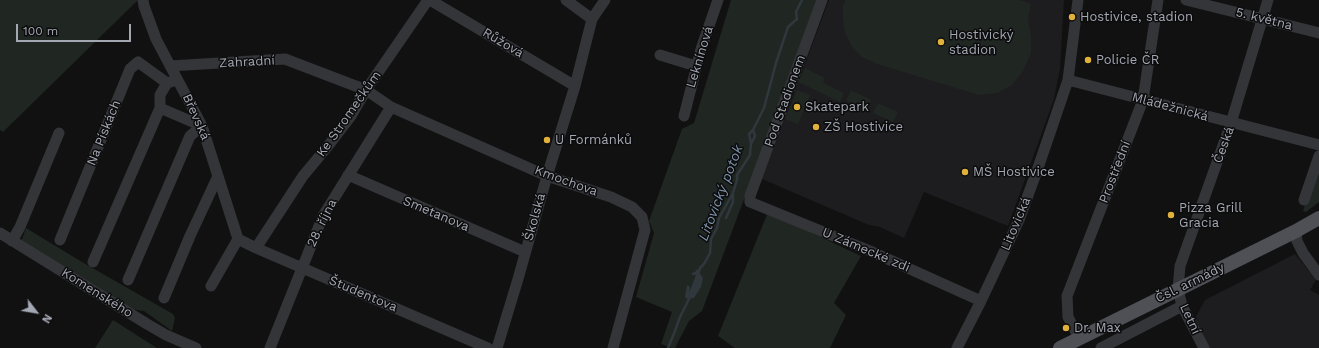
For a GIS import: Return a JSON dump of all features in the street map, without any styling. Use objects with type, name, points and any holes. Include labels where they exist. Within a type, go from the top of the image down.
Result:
[{"type":"main road","name":"Čsl. armády","points":[[1060,348],[1296,231],[1319,218]]},
{"type":"street","name":"Břevská","points":[[143,0],[156,39],[202,126],[238,239]]},
{"type":"street","name":"Růžová","points":[[429,0],[576,86]]},
{"type":"street","name":"Ke Stromečkům","points":[[256,248],[303,176],[351,116],[366,90],[429,0]]},
{"type":"street","points":[[566,0],[592,19],[605,0]]},
{"type":"street","name":"Leknínová","points":[[684,116],[696,66],[718,0]]},
{"type":"street","name":"Pod Stadionem","points":[[750,202],[750,196],[822,0]]},
{"type":"street","name":"Litovická","points":[[956,348],[981,301],[1019,220],[1068,80],[1078,0]]},
{"type":"street","name":"Prostřední","points":[[1080,338],[1068,317],[1067,296],[1143,100],[1158,0]]},
{"type":"street","name":"5. května","points":[[1186,0],[1319,33]]},
{"type":"street","name":"Česká","points":[[1178,289],[1180,266],[1231,123],[1268,0]]},
{"type":"street","name":"Školská","points":[[497,348],[547,176],[576,86],[592,19]]},
{"type":"street","points":[[660,55],[696,66]]},
{"type":"street","name":"Zahradní","points":[[170,66],[285,60],[366,90]]},
{"type":"street","name":"Na Pískách","points":[[60,240],[130,69],[138,62],[166,82]]},
{"type":"street","points":[[93,262],[160,108],[160,95],[166,82],[179,80]]},
{"type":"street","name":"Mládežnická","points":[[1068,80],[1319,145]]},
{"type":"street","name":"Kmochova","points":[[366,90],[391,107],[547,176],[611,197],[632,207],[640,214],[645,230],[613,348]]},
{"type":"street","name":"28. října","points":[[270,348],[323,216],[391,107]]},
{"type":"street","points":[[128,280],[190,136],[202,126],[160,108]]},
{"type":"street","points":[[12,240],[20,227],[59,132]]},
{"type":"street","points":[[1304,200],[1319,156]]},
{"type":"street","name":"Smetanova","points":[[348,175],[525,252]]},
{"type":"street","points":[[164,298],[190,236],[218,176]]},
{"type":"street","name":"U Zámecké zdi","points":[[750,202],[870,251],[981,301]]},
{"type":"street","points":[[1296,231],[1297,241],[1303,254],[1319,275]]},
{"type":"street","name":"Komenského","points":[[0,233],[147,324],[166,335],[196,348]]},
{"type":"street","points":[[211,286],[238,239]]},
{"type":"street","name":"Študentova","points":[[238,239],[488,348]]},
{"type":"street","name":"Letní","points":[[1178,289],[1182,306],[1204,348]]},
{"type":"street","points":[[1101,348],[1182,306]]},
{"type":"shaded area","points":[[0,0],[138,0],[3,132],[0,130]]},
{"type":"shaded area","points":[[731,0],[819,0],[702,311],[689,321],[675,348],[672,348],[661,344],[672,312],[636,297],[654,233],[649,221],[682,129],[694,123]]},
{"type":"shaded area","points":[[829,0],[1064,0],[1060,68],[1054,99],[1008,226],[924,192],[904,238],[880,227],[869,225],[762,179]]},
{"type":"shaded area","name":"Hostivický stadion","points":[[846,0],[1019,0],[1031,4],[1028,19],[1031,36],[1031,53],[1023,71],[1012,85],[997,93],[979,95],[877,64],[862,57],[853,48],[845,33],[843,6]]},
{"type":"shaded area","points":[[805,68],[825,78],[823,83],[844,93],[840,102],[798,82]]},
{"type":"shaded area","name":"Skatepark","points":[[797,90],[810,95],[798,124],[785,119]]},
{"type":"shaded area","points":[[851,90],[871,100],[866,110],[846,100]]},
{"type":"shaded area","points":[[878,103],[898,112],[893,122],[873,113]]},
{"type":"shaded area","points":[[1319,164],[1319,202],[1306,212],[1303,211]]},
{"type":"shaded area","points":[[768,212],[861,256],[834,303],[846,315],[830,348],[735,348],[718,336]]},
{"type":"shaded area","points":[[26,228],[173,314],[175,318],[172,331],[144,311],[130,309],[21,242]]},
{"type":"shaded area","points":[[1295,254],[1316,280],[1310,290],[1319,295],[1319,348],[1207,348],[1193,322],[1205,300]]},
{"type":"shaded area","points":[[697,269],[703,278],[701,287],[694,298],[687,299],[685,297],[687,285],[690,287],[689,293],[696,275],[692,275],[692,273]]},
{"type":"shaded area","points":[[113,320],[157,348],[95,348]]},
{"type":"waterway","name":"Litovický potok","points":[[698,274],[700,268],[710,253],[711,239],[717,228],[719,218],[733,193],[737,175],[750,155],[751,143],[749,134],[753,130],[764,108],[776,63],[788,27],[797,19],[796,12],[802,0]]},
{"type":"waterway","points":[[751,144],[755,136],[753,130]]},
{"type":"waterway","points":[[726,218],[733,202],[733,194]]},
{"type":"waterway","name":"Litovický potok","points":[[668,348],[680,317],[690,297]]},
{"type":"place","name":"Hostivice, stadion","points":[[1072,17]]},
{"type":"place","name":"Hostivický stadion","points":[[941,42]]},
{"type":"place","name":"Policie ČR","points":[[1088,60]]},
{"type":"place","name":"Skatepark","points":[[797,107]]},
{"type":"place","name":"ZŠ Hostivice","points":[[816,127]]},
{"type":"place","name":"U Formánků","points":[[547,140]]},
{"type":"place","name":"MŠ Hostivice","points":[[965,172]]},
{"type":"place","name":"Pizza Grill Gracia","points":[[1171,215]]},
{"type":"place","name":"Dr. Max","points":[[1066,328]]}]
